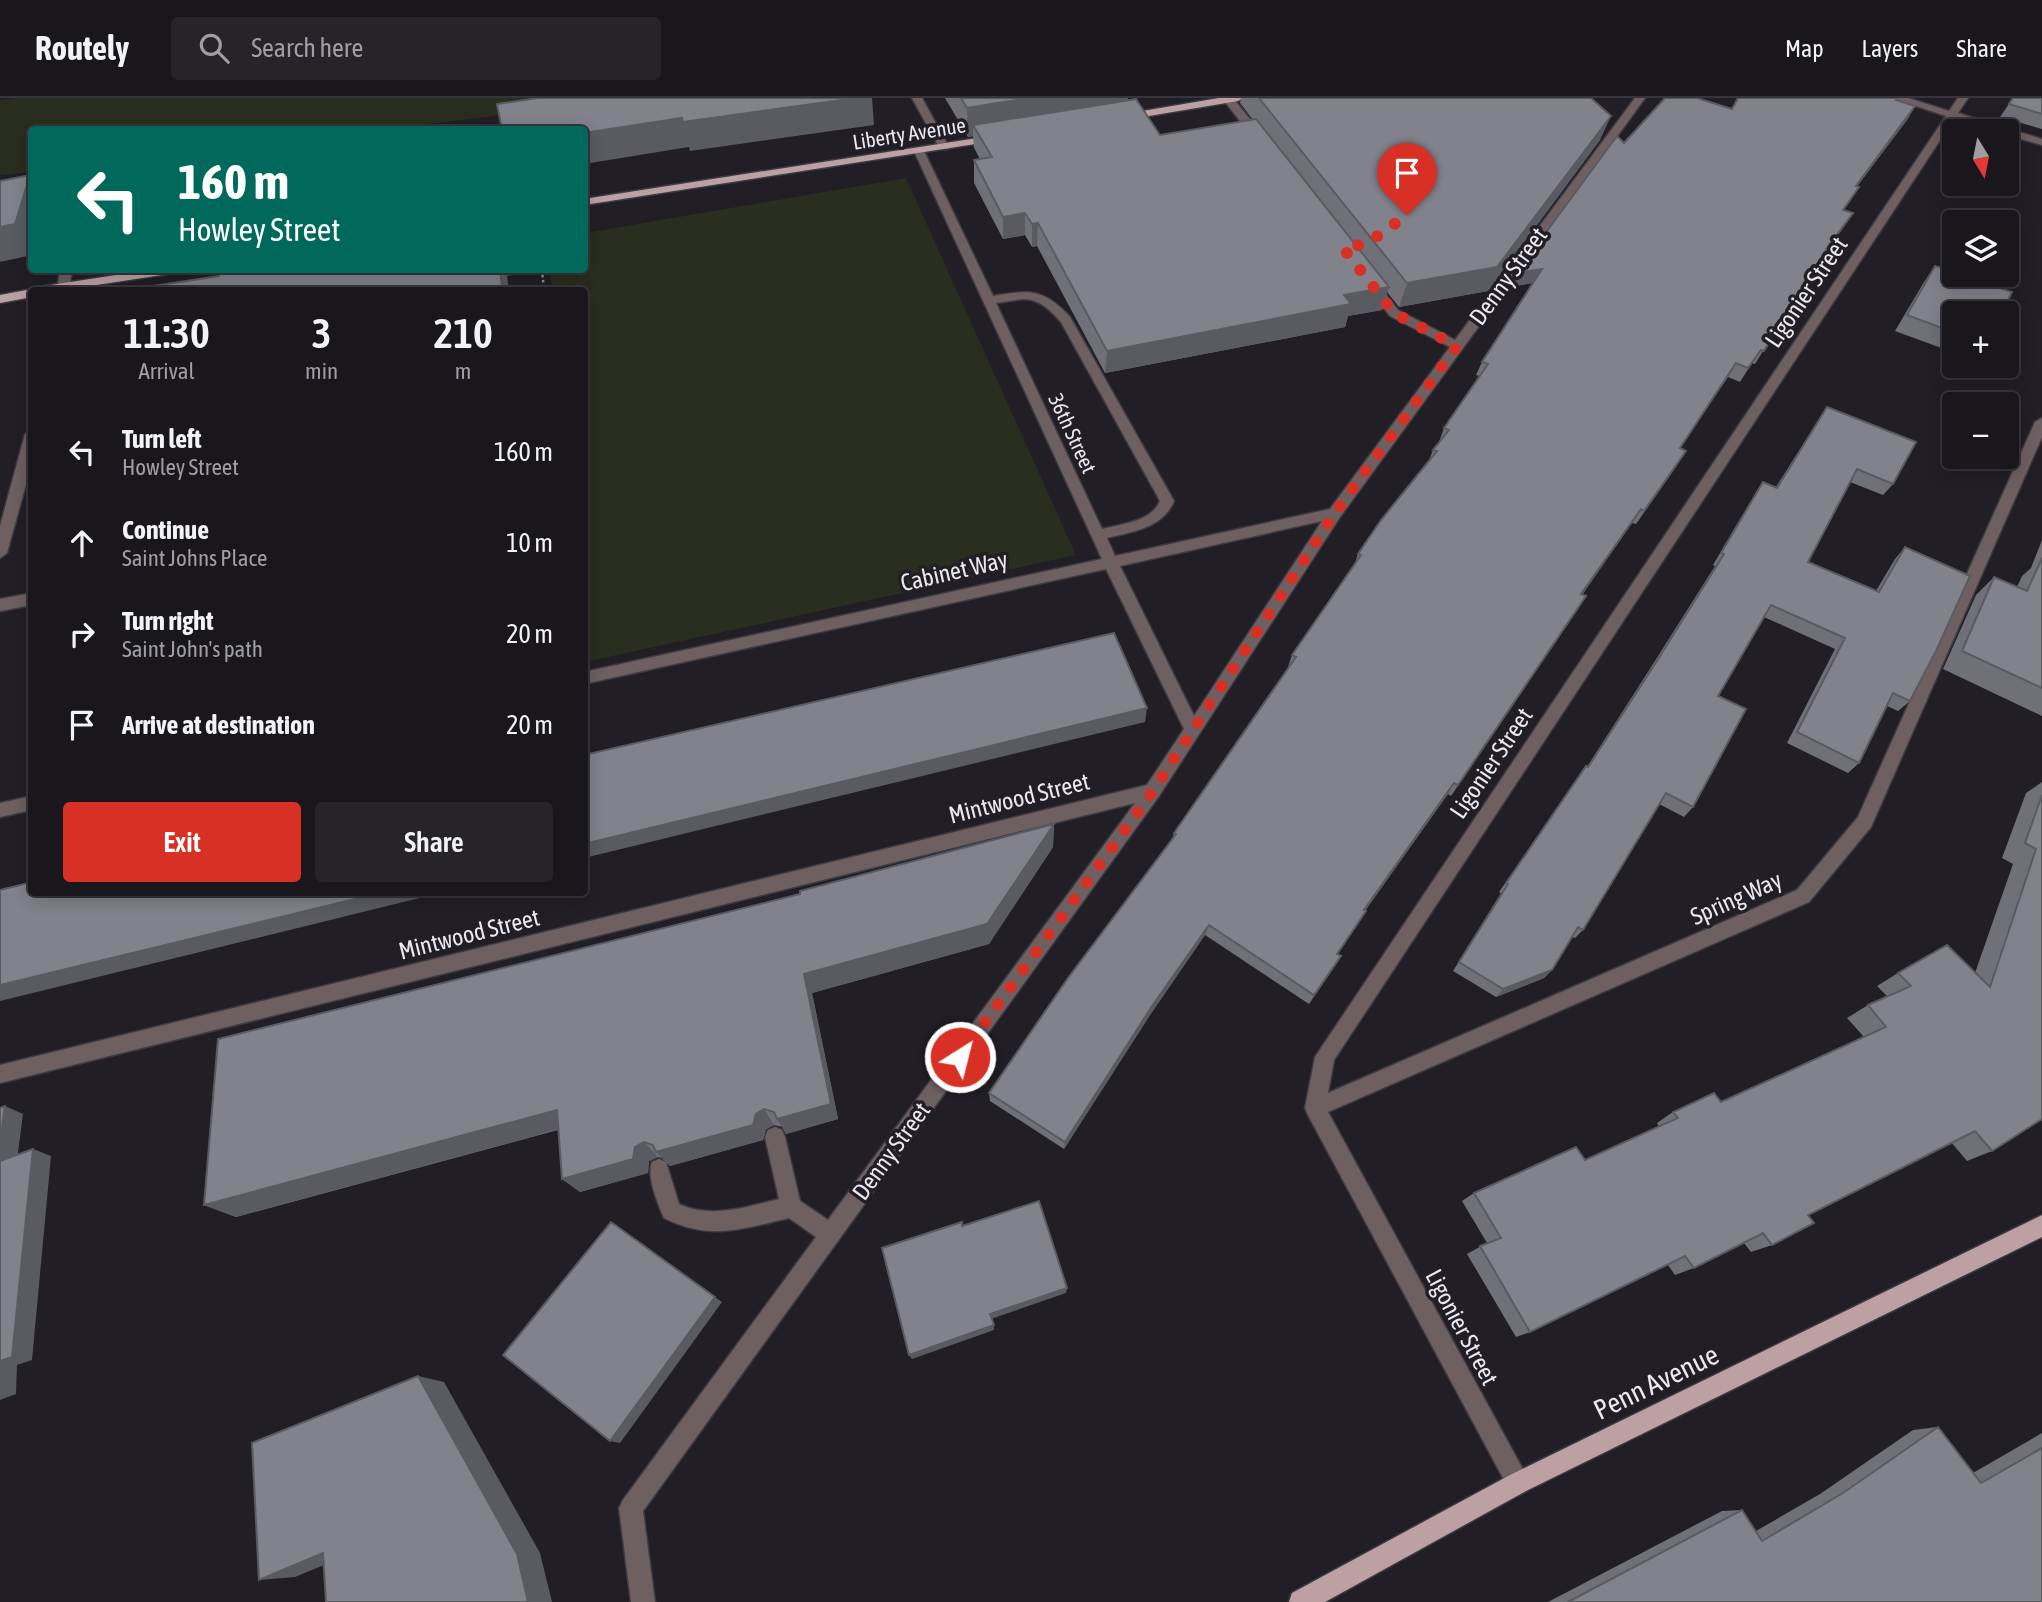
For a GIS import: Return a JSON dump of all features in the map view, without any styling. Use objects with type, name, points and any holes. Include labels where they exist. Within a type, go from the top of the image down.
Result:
[{"type":"main road","points":[[1107,120],[1234,99]]},
{"type":"main road","name":"Liberty Avenue","points":[[588,201],[1012,136]]},
{"type":"main road","points":[[69,287],[150,273]]},
{"type":"main road","points":[[0,299],[28,294]]},
{"type":"main road","name":"Penn Avenue","points":[[1301,1602],[1518,1483],[2042,1226]]},
{"type":"street","points":[[917,98],[944,147]]},
{"type":"street","name":"Denny Street","points":[[643,1602],[631,1508],[1153,791],[1335,513],[1640,98]]},
{"type":"street","points":[[1897,98],[1963,119]]},
{"type":"street","name":"Ligonier Street","points":[[1518,1483],[1315,1108],[1325,1057],[1963,98]]},
{"type":"street","points":[[1234,99],[1268,150]]},
{"type":"street","points":[[2020,136],[2042,142]]},
{"type":"street","name":"36th Street","points":[[919,151],[1097,535],[1193,730]]},
{"type":"street","points":[[1360,270],[1394,313],[1457,346]]},
{"type":"street","points":[[988,300],[1031,295],[1048,299],[1066,320],[1167,501],[1166,510],[1156,518],[1097,535]]},
{"type":"street","name":"Spring Way","points":[[1315,1108],[1803,895],[1865,822],[2042,422]]},
{"type":"street","points":[[0,553],[28,449]]},
{"type":"street","name":"Cabinet Way","points":[[588,677],[1335,513]]},
{"type":"street","points":[[0,605],[28,600]]},
{"type":"street","name":"Mintwood Street","points":[[0,1074],[1153,791]]},
{"type":"street","points":[[0,810],[28,804]]},
{"type":"street","points":[[775,1137],[791,1207],[830,1234]]},
{"type":"street","points":[[659,1170],[671,1211],[685,1220],[706,1223],[791,1207]]},
{"type":"green space","points":[[570,98],[511,114],[414,126],[28,126],[28,172],[0,175],[0,100]]},
{"type":"green space","points":[[906,178],[1076,555],[588,661],[588,287],[552,287],[550,273],[588,273],[588,232]]},
{"type":"building","points":[[538,98],[856,98],[683,122],[682,118],[588,132],[588,126],[501,126],[497,104]]},
{"type":"building","points":[[961,98],[1029,98],[967,108]]},
{"type":"building","points":[[1259,98],[1591,98],[1611,116],[1497,267],[1407,283]]},
{"type":"building","points":[[1665,98],[1697,98],[1732,109],[1738,98],[1898,98],[1896,100],[1915,106],[1856,186],[1859,187],[1843,210],[1853,213],[1827,248],[1764,351],[1761,350],[1748,368],[1736,363],[1680,448],[1686,451],[1581,594],[1586,596],[1458,785],[1454,783],[1364,910],[1366,911],[1337,954],[1341,956],[1314,995],[1209,925],[1152,1006],[1065,1142],[989,1093],[1068,978],[1176,834],[1174,833],[1296,657],[1292,655],[1361,555],[1358,554],[1381,520],[1437,451],[1433,450],[1449,430],[1444,428],[1488,364],[1482,362],[1542,269],[1516,273],[1617,136],[1624,143]]},
{"type":"building","points":[[2013,98],[2042,98],[2042,114],[2009,104]]},
{"type":"building","points":[[1136,99],[1160,135],[1256,119],[1389,287],[1344,295],[1351,304],[1107,351],[1038,223],[1032,224],[1025,213],[1003,217],[974,160],[992,157],[973,125]]},
{"type":"building","points":[[28,175],[15,224],[0,227],[0,181]]},
{"type":"building","points":[[1935,266],[1942,268],[1942,287],[1997,287],[2012,292],[2008,301],[1942,301],[1942,328],[1907,315]]},
{"type":"building","points":[[220,273],[500,273],[502,287],[147,287],[219,276]]},
{"type":"building","points":[[1827,407],[1916,442],[1893,484],[1857,469],[1808,562],[1879,592],[1905,547],[1970,576],[1910,701],[1893,693],[1859,763],[1797,732],[1845,638],[1771,605],[1718,696],[1746,709],[1693,807],[1666,793],[1583,930],[1578,927],[1552,970],[1503,989],[1459,962],[1508,884],[1506,883],[1586,766],[1588,767],[1655,664],[1724,554],[1721,553],[1763,482],[1777,488]]},
{"type":"building","points":[[2042,558],[2042,688],[1962,651],[1994,577],[2027,591]]},
{"type":"building","points":[[1114,633],[1147,708],[588,843],[588,754]]},
{"type":"building","points":[[2042,795],[2042,1119],[1992,1151],[1975,1131],[1808,1215],[1814,1223],[1772,1245],[1763,1233],[1694,1268],[1685,1256],[1530,1332],[1480,1246],[1501,1238],[1474,1193],[1576,1147],[1585,1160],[1678,1118],[1673,1112],[1714,1093],[1721,1102],[1886,1027],[1868,1005],[1911,986],[1898,973],[1947,945],[1990,987],[2036,849],[2025,843]]},
{"type":"building","points":[[1054,824],[987,924],[804,974],[831,1104],[777,1119],[774,1112],[764,1109],[756,1114],[753,1125],[656,1152],[653,1145],[644,1142],[635,1147],[633,1159],[562,1179],[557,1110],[204,1205],[218,1039],[800,894],[800,891]]},
{"type":"building","points":[[28,883],[28,896],[367,896],[0,985],[0,890]]},
{"type":"building","points":[[5,1106],[0,1142],[0,1108]]},
{"type":"building","points":[[33,1149],[12,1357],[0,1361],[0,1161]]},
{"type":"building","points":[[1039,1201],[1067,1288],[990,1314],[994,1325],[909,1355],[882,1248]]},
{"type":"building","points":[[611,1222],[715,1297],[610,1441],[503,1355]]},
{"type":"building","points":[[418,1376],[517,1554],[528,1602],[326,1602],[323,1553],[259,1580],[252,1443]]},
{"type":"building","points":[[1938,1427],[1981,1483],[2042,1448],[2042,1602],[1568,1602],[1742,1510],[1762,1541],[1843,1493]]},
{"type":"route","points":[[960,1057],[1153,791],[1335,513],[1457,346],[1394,313],[1343,248],[1366,244],[1407,215]]}]
